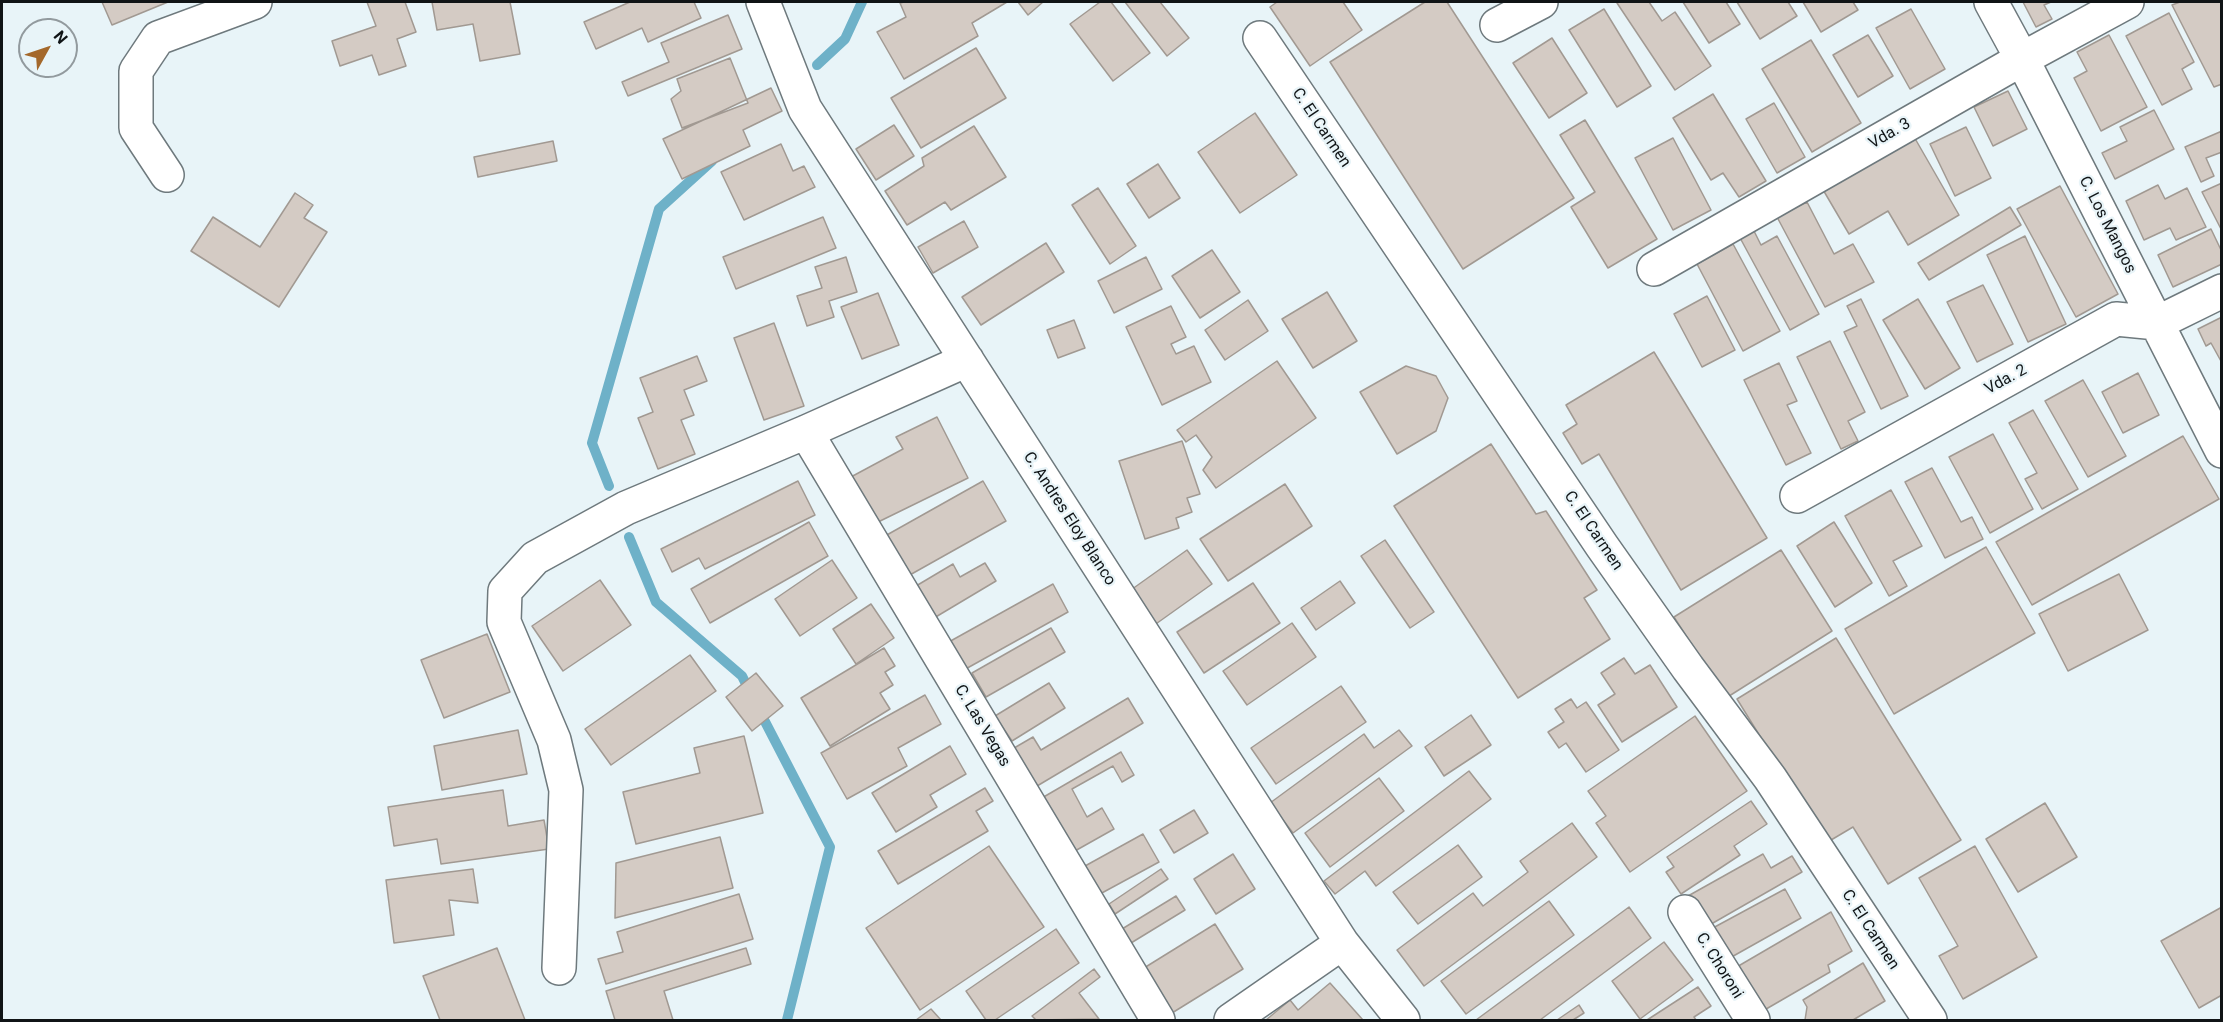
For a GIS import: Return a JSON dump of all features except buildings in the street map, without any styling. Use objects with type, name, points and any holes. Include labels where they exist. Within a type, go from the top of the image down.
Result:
[{"type":"street","points":[[167,175],[136,128],[136,70],[158,38],[212,9],[255,2]]},
{"type":"street","name":"C. Andres Eloy Blanco","points":[[763,2],[805,110],[1342,944],[1403,1020]]},
{"type":"street","points":[[1497,25],[1541,2]]},
{"type":"street","name":"C. Los Mangos","points":[[1991,2],[2222,451]]},
{"type":"street","name":"Vda. 3","points":[[1654,269],[2022,59],[2127,2]]},
{"type":"street","name":"C. El Carmen","points":[[1260,38],[1602,546],[1688,668],[1770,778],[1930,1020]]},
{"type":"street","points":[[2157,323],[2222,291]]},
{"type":"street","name":"Vda. 2","points":[[1797,496],[2116,319],[2157,323]]},
{"type":"street","points":[[559,969],[566,790],[554,740],[504,622],[505,591],[535,558],[626,508],[806,432],[967,360]]},
{"type":"street","name":"C. Las Vegas","points":[[806,432],[1158,1020]]},
{"type":"street","name":"C. Choroni","points":[[1685,912],[1753,1020]]},
{"type":"street","points":[[1236,1019],[1342,944]]},
{"type":"waterway","points":[[817,65],[845,39],[862,2]]},
{"type":"waterway","points":[[609,486],[592,443],[659,209],[712,161]]},
{"type":"waterway","points":[[629,537],[656,602],[742,676],[751,694]]},
{"type":"waterway","points":[[759,710],[830,847],[787,1020]]}]
